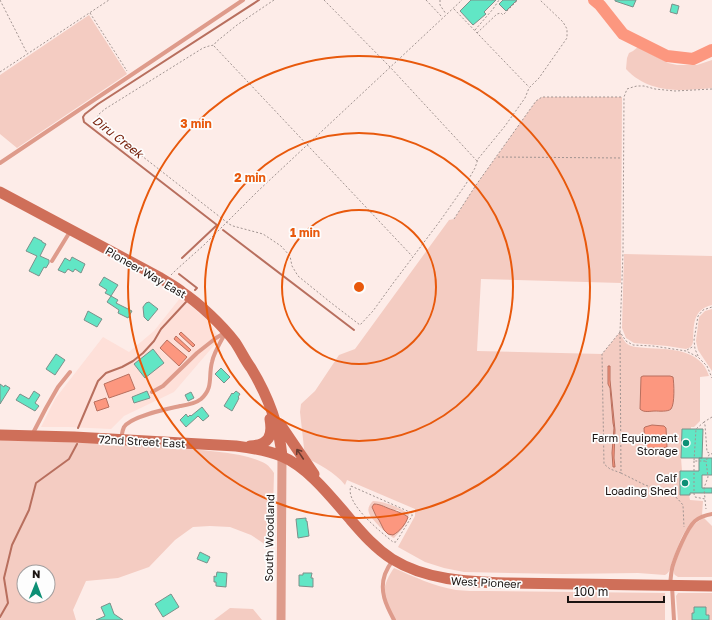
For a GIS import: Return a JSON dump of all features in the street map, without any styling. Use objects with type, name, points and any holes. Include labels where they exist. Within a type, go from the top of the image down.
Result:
[{"type":"main road","name":"Pioneer Way East","points":[[0,192],[166,282],[198,304],[226,332],[256,376],[274,416],[282,456]]},
{"type":"main road","points":[[236,446],[261,444],[269,438],[272,428],[268,400]]},
{"type":"main road","points":[[274,416],[322,486]]},
{"type":"main road","name":"72nd Street East","points":[[0,435],[236,446],[262,450],[282,456]]},
{"type":"main road","name":"West Pioneer","points":[[282,456],[309,474],[322,486],[371,543],[382,552],[412,569],[435,577],[464,582],[506,584],[712,586]]},
{"type":"street","name":"South Woodland","points":[[281,620],[282,456]]},
{"type":"lane","points":[[0,163],[243,0]]},
{"type":"lane","points":[[52,261],[71,230]]},
{"type":"lane","points":[[152,392],[163,386],[197,353],[226,332]]},
{"type":"lane","points":[[121,440],[125,426],[131,420],[200,400],[210,386],[212,362],[226,332]]},
{"type":"lane","points":[[32,436],[58,387],[70,372]]},
{"type":"lane","points":[[674,620],[671,586],[672,566],[684,537],[694,522],[710,514]]},
{"type":"lane","points":[[393,559],[385,574],[383,594],[394,620]]},
{"type":"path","points":[[0,0],[28,53]]},
{"type":"path","points":[[0,72],[109,0]]},
{"type":"path","points":[[274,0],[236,25],[214,45],[203,48],[105,109],[99,113],[98,117],[101,124],[226,222],[233,226],[263,234],[281,246],[290,256],[292,266],[298,276],[360,325],[373,311],[440,221],[462,190],[481,156],[520,106],[527,95],[529,88],[539,78],[567,36],[567,29],[563,22],[540,0]]},
{"type":"path","points":[[324,0],[390,68],[477,162]]},
{"type":"path","points":[[426,0],[443,18]]},
{"type":"path","points":[[440,0],[440,5],[447,14]]},
{"type":"path","points":[[166,282],[176,270],[204,245],[226,222],[462,0]]},
{"type":"path","points":[[474,30],[493,9],[498,0]]},
{"type":"path","points":[[477,33],[497,14],[501,13],[503,15],[518,0]]},
{"type":"path","points":[[453,8],[529,88]]},
{"type":"path","points":[[90,12],[130,75]]},
{"type":"path","points":[[214,45],[413,257]]},
{"type":"path","points":[[621,473],[620,332],[624,97],[627,89],[637,86],[675,91],[712,89]]},
{"type":"path","points":[[454,219],[476,185],[536,101],[542,96],[624,97]]},
{"type":"path","points":[[497,157],[623,158]]},
{"type":"path","points":[[698,357],[694,340],[698,316],[703,310],[712,307]]},
{"type":"path","points":[[620,332],[626,341],[633,345],[686,351],[698,357],[707,366],[712,378]]},
{"type":"path","points":[[620,332],[602,354],[604,464],[610,469],[677,498],[683,505],[684,537]]},
{"type":"path","points":[[686,351],[695,346]]},
{"type":"path","points":[[705,499],[695,497],[694,494],[696,429],[712,417]]},
{"type":"path","points":[[704,422],[706,425],[707,452],[711,454],[706,461],[708,477],[704,488],[705,499],[710,514]]},
{"type":"path","points":[[694,461],[706,461]]},
{"type":"path","points":[[351,486],[412,513],[412,516],[396,542],[394,542],[372,525],[353,502],[350,494],[351,486]]},
{"type":"shaded area","points":[[89,15],[127,74],[17,148],[0,134],[0,75]]},
{"type":"shaded area","points":[[638,47],[668,63],[677,65],[697,65],[712,60],[712,88],[677,90],[655,87],[645,83],[626,69],[629,53]]},
{"type":"shaded area","points":[[542,97],[622,97],[621,283],[481,279],[477,351],[602,354],[620,332],[625,342],[630,346],[684,352],[699,360],[705,367],[709,376],[700,377],[700,421],[694,427],[691,427],[691,429],[682,429],[682,471],[680,471],[680,495],[689,495],[690,500],[703,501],[702,515],[689,526],[684,533],[680,540],[670,570],[665,575],[638,573],[563,574],[464,572],[425,562],[398,547],[415,516],[415,509],[347,480],[345,485],[331,472],[305,457],[300,412],[301,404],[315,391],[339,355],[355,349],[449,220],[454,219],[476,185],[536,101]],"holes":[[[608,366],[615,430],[614,464],[612,460],[614,428]]]},
{"type":"shaded area","points":[[624,254],[712,256],[712,305],[705,307],[697,314],[694,324],[693,342],[690,347],[686,349],[634,343],[626,338],[622,328]]},
{"type":"shaded area","points":[[181,297],[207,320],[221,340],[216,343],[174,392],[124,416],[111,429],[41,427],[55,399],[103,337],[129,352],[154,331]]},
{"type":"shaded area","points":[[712,309],[712,371],[698,350],[696,341],[699,317],[705,311]]},
{"type":"shaded area","points":[[181,332],[195,345],[193,347],[179,334]]},
{"type":"shaded area","points":[[176,336],[191,350],[189,352],[174,339]]},
{"type":"shaded area","points":[[167,340],[187,357],[179,366],[160,348]]},
{"type":"shaded area","points":[[608,366],[610,366],[615,430],[615,467],[613,467],[612,453],[614,428],[610,388],[608,384]]},
{"type":"shaded area","points":[[129,374],[135,389],[109,398],[104,384]]},
{"type":"shaded area","points":[[641,377],[673,377],[674,398],[670,410],[647,412],[640,409]]},
{"type":"shaded area","points":[[106,398],[109,407],[97,411],[94,402]]},
{"type":"shaded area","points":[[652,425],[664,426],[666,428],[667,447],[645,448],[644,428]]},
{"type":"shaded area","points":[[0,440],[118,444],[218,452],[258,460],[267,465],[274,473],[272,548],[251,535],[230,527],[193,527],[175,540],[149,567],[118,578],[86,581],[73,610],[76,620],[0,620]]},
{"type":"shaded area","points":[[373,501],[377,501],[401,509],[409,514],[408,517],[398,510],[393,510],[378,504],[372,507],[384,530],[401,528],[406,521],[394,538],[391,537],[376,523],[370,515],[368,509]]},
{"type":"shaded area","points":[[374,504],[381,505],[408,517],[402,528],[393,535],[388,534],[376,516],[372,507]]},
{"type":"shaded area","points":[[704,518],[712,526],[712,577],[678,577],[674,574],[674,568],[681,547],[691,528]]},
{"type":"shaded area","points":[[394,568],[432,584],[459,590],[665,593],[665,620],[395,620],[384,596],[385,585]]},
{"type":"shaded area","points":[[678,593],[712,593],[712,620],[709,620],[709,615],[706,615],[706,607],[694,607],[692,620],[678,620],[676,596]]},
{"type":"shaded area","points":[[230,608],[253,609],[262,620],[214,620]]},
{"type":"building","points":[[471,0],[496,0],[484,12],[486,14],[473,25],[460,11]]},
{"type":"building","points":[[503,0],[517,0],[506,11],[499,4]]},
{"type":"building","points":[[615,0],[636,0],[633,7]]},
{"type":"building","points":[[672,4],[679,6],[677,14],[670,12]]},
{"type":"building","points":[[34,237],[46,244],[40,256],[49,260],[46,268],[44,267],[39,276],[29,271],[37,256],[26,251]]},
{"type":"building","points":[[72,257],[85,264],[81,273],[75,269],[73,272],[68,269],[65,273],[58,270],[65,258],[70,261]]},
{"type":"building","points":[[104,277],[118,285],[111,296],[105,293],[107,290],[99,285]]},
{"type":"building","points":[[111,296],[118,300],[116,303],[132,311],[128,318],[118,313],[119,310],[107,302]]},
{"type":"building","points":[[149,302],[158,309],[148,321],[144,317],[143,307]]},
{"type":"building","points":[[88,311],[102,319],[97,327],[84,320]]},
{"type":"building","points":[[153,349],[164,363],[145,378],[134,364]]},
{"type":"building","points":[[56,354],[65,360],[55,375],[46,369]]},
{"type":"building","points":[[221,368],[230,377],[224,383],[215,374]]},
{"type":"building","points":[[0,384],[4,387],[5,385],[10,388],[0,404]]},
{"type":"building","points":[[34,391],[40,395],[35,403],[39,406],[35,411],[16,400],[20,394],[29,399]]},
{"type":"building","points":[[147,391],[150,398],[134,403],[132,397]]},
{"type":"building","points":[[236,391],[240,394],[232,411],[224,406],[232,393],[233,394]]},
{"type":"building","points":[[191,392],[194,398],[188,401],[185,395]]},
{"type":"building","points":[[202,407],[209,416],[203,421],[198,416],[186,427],[180,420],[186,414],[188,417],[190,415],[191,416]]},
{"type":"building","points":[[682,429],[703,429],[702,458],[681,458]]},
{"type":"building","points":[[699,458],[712,458],[712,475],[702,475],[702,488],[712,488],[712,493],[690,493],[690,495],[680,495],[680,471],[699,471]]},
{"type":"building","points":[[306,518],[309,536],[298,538],[296,519]]},
{"type":"building","points":[[200,552],[210,557],[207,563],[197,559]]},
{"type":"building","points":[[217,572],[227,573],[226,587],[216,586],[214,576],[216,577]]},
{"type":"building","points":[[303,573],[312,573],[311,578],[313,578],[313,587],[299,586],[299,575],[303,575]]},
{"type":"building","points":[[171,594],[179,607],[163,617],[155,604]]},
{"type":"building","points":[[110,603],[114,614],[123,620],[96,620],[105,616],[101,607]]},
{"type":"building","points":[[694,607],[706,607],[706,615],[709,615],[709,620],[692,620]]},
{"type":"waterway","name":"Diru Creek","points":[[182,258],[217,225],[84,122],[83,117],[98,104],[259,0]]},
{"type":"waterway","points":[[594,0],[600,5],[623,34],[667,56],[693,59],[712,50]]},
{"type":"waterway","name":"Diru Creek","points":[[223,230],[354,330]]},
{"type":"waterway","name":"Diru Creek","points":[[179,274],[197,288],[195,290]]},
{"type":"waterway","name":"Diru Creek","points":[[78,428],[98,381],[106,373],[122,367],[143,353],[154,341],[161,329],[186,302]]},
{"type":"waterway","name":"Diru Creek","points":[[0,617],[8,603],[4,578],[12,545],[29,510],[36,483],[69,459],[77,444]]},
{"type":"place","name":"Farm Equipment Storage","points":[[686,443]]},
{"type":"place","name":"Calf Loading Shed","points":[[685,483]]}]
